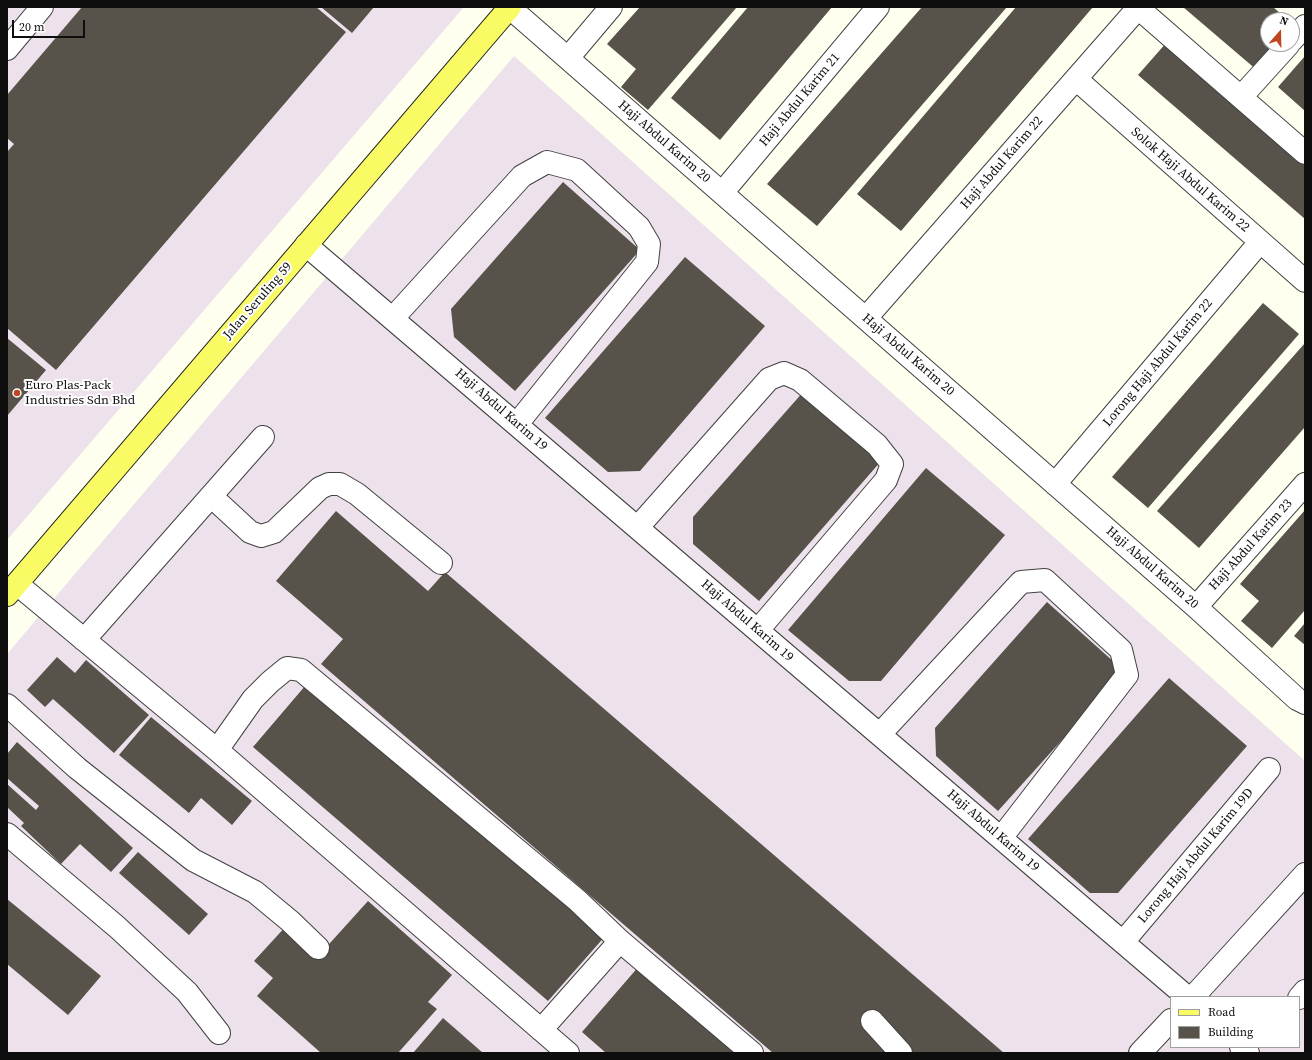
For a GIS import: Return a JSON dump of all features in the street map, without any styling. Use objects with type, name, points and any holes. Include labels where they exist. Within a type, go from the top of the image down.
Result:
[{"type":"main road","name":"Jalan Seruling 59","points":[[12,589],[510,7]]},
{"type":"street","points":[[7,49],[42,7]]},
{"type":"street","name":"Haji Abdul Karim 20","points":[[510,7],[1196,607],[1296,699],[1305,703]]},
{"type":"street","points":[[568,58],[611,7]]},
{"type":"street","name":"Haji Abdul Karim 21","points":[[722,193],[878,7]]},
{"type":"street","points":[[1138,7],[1305,153]]},
{"type":"street","name":"Haji Abdul Karim 22","points":[[866,318],[1138,7]]},
{"type":"street","points":[[1241,97],[1282,52]]},
{"type":"street","name":"Solok Haji Abdul Karim 22","points":[[1076,79],[1305,281]]},
{"type":"street","points":[[393,318],[522,176],[547,162],[577,170],[639,227],[649,244],[647,262],[517,424]]},
{"type":"street","name":"Lorong Haji Abdul Karim 22","points":[[1055,484],[1260,242]]},
{"type":"street","name":"Haji Abdul Karim 19","points":[[306,245],[1186,996]]},
{"type":"street","points":[[638,527],[769,379],[784,373],[800,380],[877,445],[892,464],[886,480],[758,630]]},
{"type":"street","points":[[84,640],[263,437]]},
{"type":"street","points":[[211,496],[250,532],[261,536],[274,532],[320,488],[330,484],[340,484],[357,494],[441,563]]},
{"type":"street","name":"Haji Abdul Karim 23","points":[[1196,607],[1305,484]]},
{"type":"street","points":[[880,734],[1021,582],[1044,580],[1121,650],[1127,675],[1001,838]]},
{"type":"street","points":[[12,589],[84,640],[217,750],[568,1053]]},
{"type":"street","points":[[217,750],[253,699],[270,682],[287,668],[301,670],[578,900],[620,941],[752,1053]]},
{"type":"street","points":[[7,705],[77,768],[193,860],[255,892],[290,921],[318,948]]},
{"type":"street","name":"Lorong Haji Abdul Karim 19D","points":[[1123,942],[1269,769]]},
{"type":"street","points":[[7,834],[117,927],[187,992],[218,1033]]},
{"type":"street","points":[[1193,996],[1305,874]]},
{"type":"street","points":[[541,1030],[620,941]]},
{"type":"street","points":[[872,1021],[901,1053]]},
{"type":"street","points":[[1140,1053],[1170,1021]]},
{"type":"shaded area","points":[[7,7],[464,7],[7,540]]},
{"type":"shaded area","points":[[514,56],[1305,761],[1305,1053],[7,1053],[7,654]]},
{"type":"building","points":[[82,7],[316,7],[346,32],[56,370],[7,328],[7,152],[14,144],[7,138],[7,95]]},
{"type":"building","points":[[321,7],[374,7],[352,33]]},
{"type":"building","points":[[640,7],[737,7],[648,110],[621,87],[636,69],[607,44]]},
{"type":"building","points":[[748,7],[832,7],[720,140],[671,98]]},
{"type":"building","points":[[922,7],[1007,7],[817,226],[767,184]]},
{"type":"building","points":[[1016,7],[1093,7],[901,231],[857,194]]},
{"type":"building","points":[[1183,7],[1273,7],[1279,12],[1260,12],[1260,52],[1274,52],[1258,71]]},
{"type":"building","points":[[1167,42],[1305,161],[1305,219],[1138,75]]},
{"type":"building","points":[[1305,56],[1305,111],[1278,87]]},
{"type":"building","points":[[563,182],[640,250],[515,391],[454,337],[451,309]]},
{"type":"building","points":[[685,257],[765,326],[640,471],[608,472],[545,418]]},
{"type":"building","points":[[1263,303],[1299,334],[1148,508],[1112,477]]},
{"type":"building","name":"Euro Plas-Pack Industries Sdn Bhd","points":[[7,338],[46,370],[7,416]]},
{"type":"building","points":[[1305,343],[1305,427],[1199,548],[1157,511]]},
{"type":"building","points":[[804,391],[882,460],[759,601],[693,544],[693,517]]},
{"type":"building","points":[[926,468],[1005,535],[881,681],[849,681],[788,630]]},
{"type":"building","points":[[1305,510],[1305,610],[1272,648],[1241,621],[1259,601],[1240,584]]},
{"type":"building","points":[[336,511],[428,591],[445,572],[1004,1053],[773,1053],[321,664],[343,639],[276,581]]},
{"type":"building","points":[[1047,602],[1124,671],[998,811],[936,756],[935,728]]},
{"type":"building","points":[[1305,623],[1305,645],[1294,636]]},
{"type":"building","points":[[57,657],[75,673],[86,660],[149,715],[114,753],[53,699],[45,707],[27,690]]},
{"type":"building","points":[[1169,678],[1247,746],[1118,893],[1090,893],[1028,839]]},
{"type":"building","points":[[311,679],[607,934],[548,1001],[253,747]]},
{"type":"building","points":[[151,717],[252,801],[232,825],[201,798],[189,813],[119,755]]},
{"type":"building","points":[[17,742],[133,848],[111,872],[80,844],[61,864],[21,826],[24,823],[7,807],[7,784],[36,810],[39,806],[7,778],[7,754]]},
{"type":"building","points":[[138,852],[208,914],[189,935],[119,873]]},
{"type":"building","points":[[7,899],[101,976],[68,1015],[7,964]]},
{"type":"building","points":[[368,901],[452,975],[428,1002],[437,1009],[398,1053],[321,1053],[257,996],[273,978],[254,961],[288,924],[321,953]]},
{"type":"building","points":[[640,965],[742,1053],[606,1053],[582,1032]]},
{"type":"building","points":[[443,1018],[483,1053],[413,1053]]},
{"type":"place","name":"Euro Plas-Pack Industries Sdn Bhd","points":[[17,393]]}]
